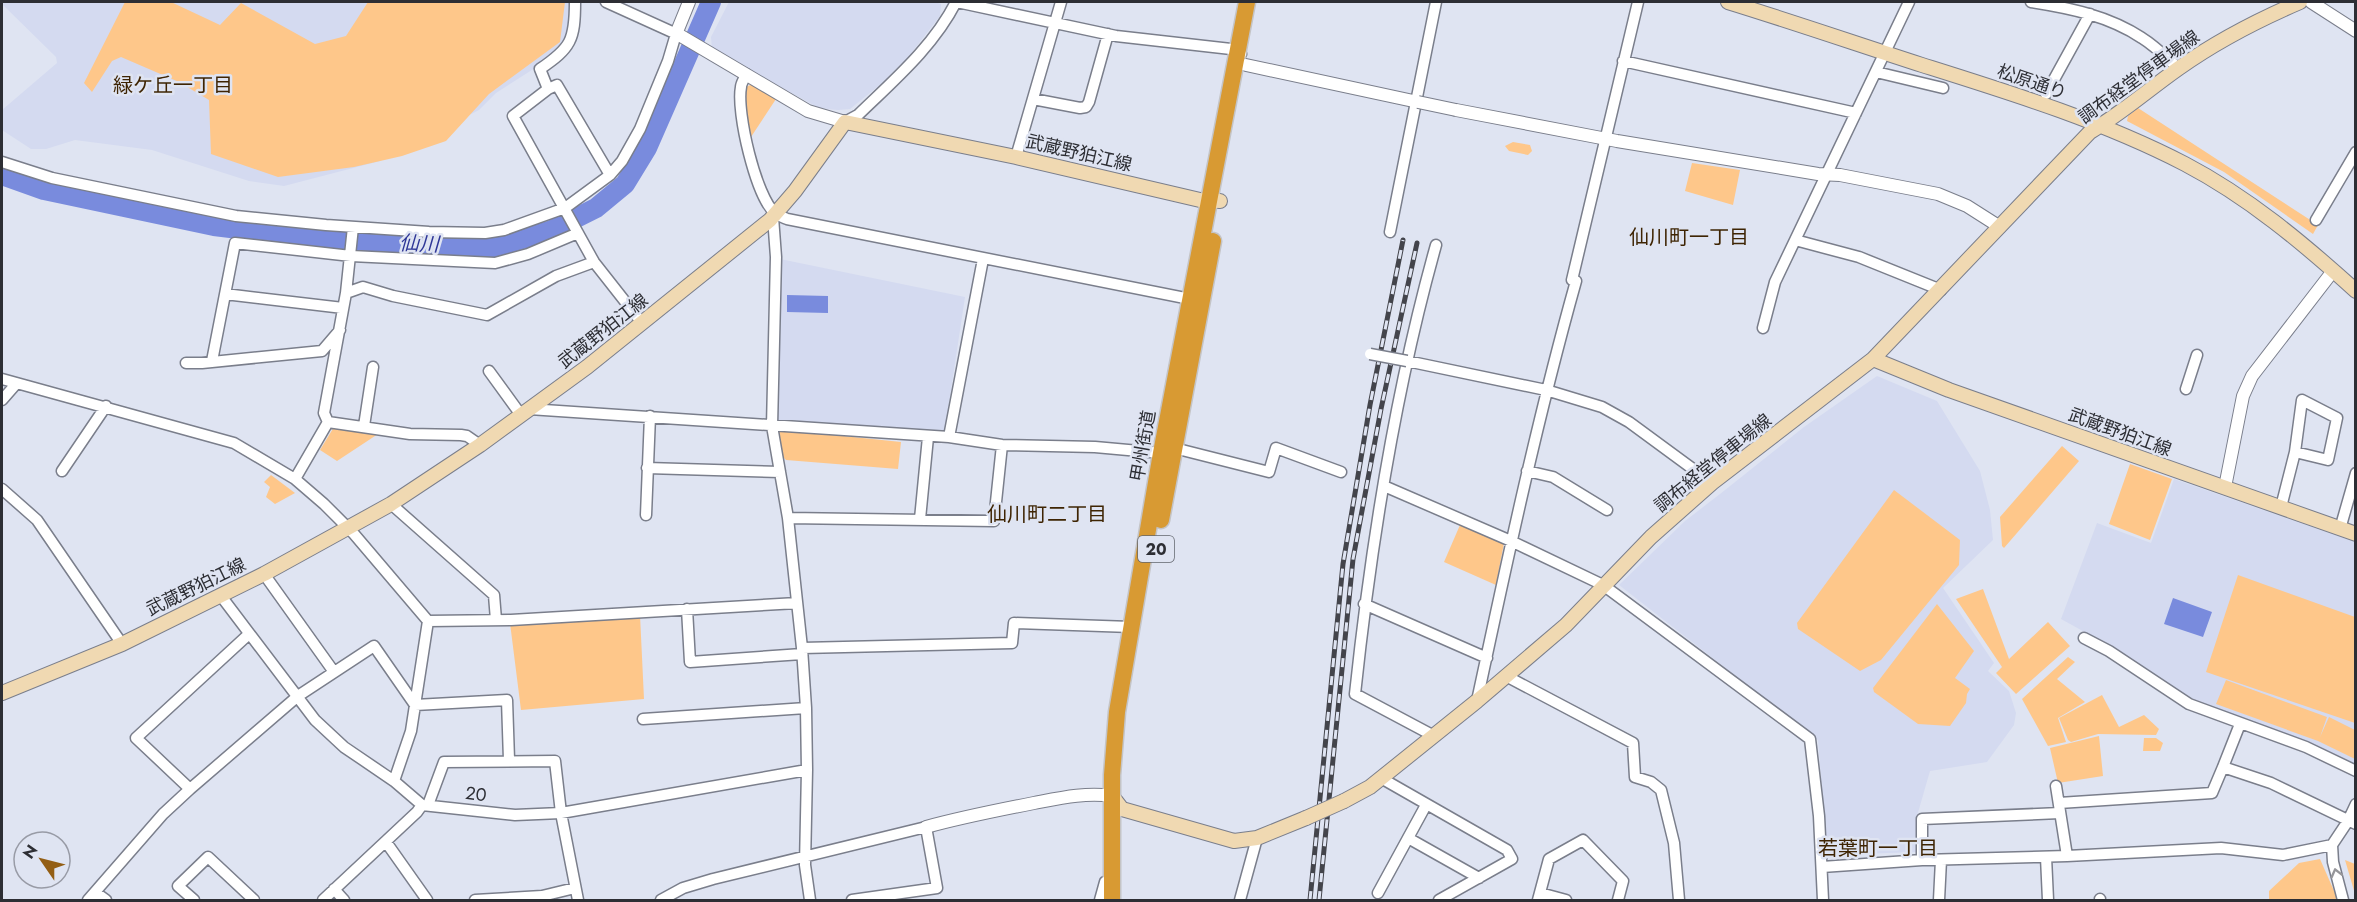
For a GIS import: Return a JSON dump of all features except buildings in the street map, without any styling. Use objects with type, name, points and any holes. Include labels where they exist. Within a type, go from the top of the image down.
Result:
[{"type":"highway","name":"甲州街道","points":[[1242,57],[1247,2]]},
{"type":"highway","name":"甲州街道","points":[[1112,900],[1112,796],[1117,712],[1131,627],[1168,451],[1242,57],[1257,2]]},
{"type":"highway","name":"甲州街道","points":[[1123,900],[1122,809],[1125,729],[1190,299],[1215,201]]},
{"type":"main road","name":"松原通り","points":[[1728,2],[2116,130],[2186,165],[2230,191],[2307,247],[2355,291]]},
{"type":"main road","name":"調布経堂停車場線","points":[[1122,809],[1234,841],[1257,838],[1344,801],[1370,787],[1477,702],[1566,625],[1651,537],[1712,483],[1873,359],[2090,132],[2114,119],[2178,68],[2243,29],[2300,2]]},
{"type":"main road","name":"武蔵野狛江線","points":[[2,693],[122,644],[264,574],[391,504],[480,445],[642,323],[774,215],[845,122],[1215,201]]},
{"type":"main road","name":"武蔵野狛江線","points":[[1873,359],[1949,390],[2355,534]]},
{"type":"main road","points":[[1112,796],[1122,809]]},
{"type":"street","points":[[548,88],[540,69],[561,55],[570,43],[575,17],[575,2]]},
{"type":"street","points":[[606,2],[678,35],[808,111],[845,122],[858,116],[921,53],[941,28],[957,2],[1128,38],[1242,57],[1456,110],[1606,139],[1826,175],[1840,175],[1938,194],[1966,206],[2000,227]]},
{"type":"street","points":[[2,162],[52,178],[236,216],[353,230],[485,233],[504,230],[566,210],[610,175],[622,161],[640,129],[689,2]]},
{"type":"street","points":[[1016,157],[1061,2]]},
{"type":"street","points":[[1390,232],[1418,102],[1436,2]]},
{"type":"street","points":[[1477,702],[1527,471],[1574,281],[1638,2]]},
{"type":"street","points":[[1763,328],[1775,282],[1909,2]]},
{"type":"street","points":[[2031,2],[2064,6],[2090,14],[2142,38],[2178,68]]},
{"type":"street","points":[[2311,2],[2355,31]]},
{"type":"street","points":[[2046,94],[2090,14]]},
{"type":"street","points":[[1034,99],[1080,108],[1086,107],[1108,34]]},
{"type":"street","points":[[1623,61],[1856,113]]},
{"type":"street","points":[[1876,72],[1943,88]]},
{"type":"street","points":[[746,74],[741,87],[742,124],[763,195],[774,215],[776,257],[772,426],[788,518],[807,708],[805,856],[810,900]]},
{"type":"street","points":[[610,175],[557,85],[548,88],[513,116],[594,262],[642,323]]},
{"type":"street","points":[[2316,220],[2355,152]]},
{"type":"street","points":[[774,215],[1190,299]]},
{"type":"street","points":[[294,479],[327,422],[324,413],[346,293],[353,230]]},
{"type":"street","points":[[212,361],[235,243],[495,263],[528,254],[578,232]]},
{"type":"street","points":[[1796,240],[1859,257],[1941,290]]},
{"type":"street","points":[[1434,736],[1355,694],[1364,604],[1384,486],[1407,361],[1436,246]]},
{"type":"street","points":[[950,437],[983,259]]},
{"type":"street","points":[[346,293],[363,287],[414,301],[487,315],[556,276],[594,262]]},
{"type":"street","points":[[2225,487],[2242,396],[2252,376],[2333,271]]},
{"type":"street","points":[[225,294],[343,308]]},
{"type":"street","points":[[186,363],[322,351],[340,330]]},
{"type":"street","points":[[1370,354],[1546,390],[1602,407],[1620,417],[1712,483]]},
{"type":"street","points":[[2186,388],[2197,355]]},
{"type":"street","points":[[364,426],[373,367]]},
{"type":"street","points":[[489,371],[525,412],[650,416],[950,437],[1002,445],[1168,451],[1269,472],[1276,448],[1341,472]]},
{"type":"street","points":[[2,379],[234,443],[294,479],[348,528],[428,621],[411,731],[394,781]]},
{"type":"street","points":[[2,400],[16,384]]},
{"type":"street","points":[[2281,507],[2295,452],[2302,400],[2337,418],[2328,460],[2295,452]]},
{"type":"street","points":[[63,471],[106,406]]},
{"type":"street","points":[[646,515],[650,416]]},
{"type":"street","points":[[327,422],[410,434],[461,435],[467,436],[480,445]]},
{"type":"street","points":[[920,519],[928,437]]},
{"type":"street","points":[[788,518],[994,521],[1002,445]]},
{"type":"street","points":[[647,468],[780,472]]},
{"type":"street","points":[[1527,471],[1553,477],[1607,510]]},
{"type":"street","points":[[2340,528],[2355,473]]},
{"type":"street","points":[[1384,486],[1511,541],[1603,585],[1810,739],[1819,816],[1823,900]]},
{"type":"street","points":[[2,489],[37,520],[122,644]]},
{"type":"street","points":[[391,504],[494,595],[496,620]]},
{"type":"street","points":[[264,574],[334,672]]},
{"type":"street","points":[[221,596],[315,720],[332,737],[425,805]]},
{"type":"street","points":[[428,621],[496,620],[797,603]]},
{"type":"street","points":[[1364,604],[1487,658]]},
{"type":"street","points":[[687,609],[690,662],[802,651],[1012,643],[1014,623],[1131,627]]},
{"type":"street","points":[[190,789],[136,738],[249,634]]},
{"type":"street","points":[[2084,638],[2109,651],[2189,704],[2306,747],[2355,771]]},
{"type":"street","points":[[88,900],[163,814],[190,789],[298,696],[374,646],[415,705]]},
{"type":"street","points":[[1506,676],[1633,743],[1635,777],[1652,782],[1661,790],[1664,800],[1674,843],[1679,900]]},
{"type":"street","points":[[415,705],[507,700],[509,760]]},
{"type":"street","points":[[643,719],[807,708]]},
{"type":"street","points":[[1922,860],[1922,819],[2212,793],[2240,724]]},
{"type":"street","points":[[323,900],[425,805],[444,762],[509,760],[555,761],[561,813],[578,900]]},
{"type":"street","points":[[2223,767],[2271,783],[2352,823]]},
{"type":"street","name":"20","points":[[425,805],[515,815],[561,813],[807,770]]},
{"type":"street","points":[[1381,778],[1507,850],[1512,859],[1439,900]]},
{"type":"street","points":[[2056,786],[2067,856]]},
{"type":"street","points":[[661,900],[682,888],[977,813],[1073,796],[1094,794],[1112,796]]},
{"type":"street","points":[[1822,867],[1922,860],[2046,857],[2221,848],[2283,855],[2332,845],[2352,823],[2355,804]]},
{"type":"street","points":[[1378,893],[1426,805]]},
{"type":"street","points":[[852,900],[937,888],[926,826]]},
{"type":"street","points":[[1240,900],[1257,838]]},
{"type":"street","points":[[1408,838],[1479,878]]},
{"type":"street","points":[[1566,900],[1539,897],[1549,859],[1583,840],[1623,881],[1618,900]]},
{"type":"street","points":[[386,842],[427,900]]},
{"type":"street","points":[[2332,845],[2333,862],[2343,900]]},
{"type":"street","points":[[194,900],[178,886],[208,857],[254,900]]},
{"type":"street","points":[[2046,857],[2048,900]]},
{"type":"street","points":[[1939,900],[1941,860]]},
{"type":"street","points":[[1100,900],[1105,882],[1112,881]]},
{"type":"street","points":[[475,900],[542,896],[574,888]]},
{"type":"street","points":[[334,889],[344,900]]},
{"type":"street","points":[[95,891],[106,900]]},
{"type":"shaded area","points":[[2,2],[571,2],[571,18],[566,42],[560,52],[496,93],[479,110],[380,161],[284,186],[249,181],[152,150],[75,140],[46,149],[31,149],[2,130],[2,110],[57,63],[56,57]]},
{"type":"shaded area","points":[[125,2],[171,2],[220,25],[241,3],[315,44],[346,36],[368,2],[565,2],[560,42],[489,94],[446,141],[402,156],[354,167],[278,177],[211,154],[209,100],[179,82],[121,57],[112,61],[92,92],[84,83]]},
{"type":"shaded area","points":[[729,2],[935,2],[941,4],[940,16],[909,56],[881,84],[850,109],[838,110],[819,108],[712,50],[711,37]]},
{"type":"shaded area","points":[[752,84],[776,99],[751,137],[746,117],[746,87]]},
{"type":"shaded area","points":[[2138,108],[2318,225],[2313,234],[2224,172],[2127,121],[2128,116]]},
{"type":"shaded area","points":[[1513,142],[1530,145],[1532,151],[1528,155],[1509,151],[1505,146]]},
{"type":"shaded area","points":[[1692,163],[1740,170],[1733,205],[1685,191]]},
{"type":"shaded area","points":[[780,259],[965,297],[944,436],[778,420]]},
{"type":"shaded area","points":[[1877,376],[1937,401],[1980,471],[1990,510],[1993,540],[1943,588],[1994,663],[1988,671],[2009,691],[2016,713],[2014,725],[1987,762],[1930,771],[1917,816],[1918,852],[1827,855],[1818,740],[1619,585],[1685,521],[1804,427]]},
{"type":"shaded area","points":[[334,427],[378,434],[337,461],[320,450]]},
{"type":"shaded area","points":[[776,429],[901,442],[898,469],[786,460],[782,456]]},
{"type":"shaded area","points":[[2062,446],[2079,461],[2004,548],[2000,517]]},
{"type":"shaded area","points":[[2130,464],[2172,479],[2150,540],[2109,524]]},
{"type":"shaded area","points":[[271,475],[295,493],[275,504],[266,497],[270,487],[264,482]]},
{"type":"shaded area","points":[[2174,479],[2355,542],[2355,767],[2192,702],[2110,646],[2061,619],[2097,523],[2151,543]]},
{"type":"shaded area","points":[[1894,490],[1960,540],[1959,565],[1881,660],[1860,671],[1798,629],[1797,623]]},
{"type":"shaded area","points":[[1460,525],[1504,543],[1496,585],[1444,562]]},
{"type":"shaded area","points":[[2238,575],[2355,617],[2355,723],[2206,672]]},
{"type":"shaded area","points":[[1983,589],[2009,659],[2048,622],[2070,646],[2016,694],[1996,673],[2002,667],[1956,599]]},
{"type":"shaded area","points":[[1937,604],[1974,651],[1955,678],[1970,689],[1966,703],[1950,726],[1918,724],[1874,692],[1873,688]]},
{"type":"shaded area","points":[[640,615],[644,699],[521,710],[510,623]]},
{"type":"shaded area","points":[[2068,657],[2075,662],[2057,679],[2085,702],[2058,718],[2066,742],[2048,746],[2022,699]]},
{"type":"shaded area","points":[[2226,680],[2327,717],[2320,737],[2329,717],[2355,730],[2355,759],[2318,741],[2216,704]]},
{"type":"shaded area","points":[[2102,695],[2119,727],[2144,715],[2159,729],[2156,735],[2098,734],[2071,742],[2068,740],[2059,718]]},
{"type":"shaded area","points":[[2099,736],[2103,776],[2058,783],[2050,748]]},
{"type":"shaded area","points":[[2144,738],[2156,738],[2163,743],[2160,751],[2143,751]]},
{"type":"shaded area","points":[[2320,859],[2338,900],[2269,900],[2269,891],[2299,863]]},
{"type":"shaded area","points":[[2345,860],[2355,864],[2355,894]]},
{"type":"water","points":[[787,295],[828,296],[828,313],[787,312]]},
{"type":"water","points":[[2173,598],[2212,612],[2203,637],[2164,624]]},
{"type":"waterway","name":"仙川","points":[[2,175],[44,190],[214,226],[338,241],[496,247],[552,230],[596,208],[625,184],[647,148],[711,2]]},
{"type":"railway","points":[[1310,900],[1343,564],[1370,405],[1403,240]]},
{"type":"railway","points":[[1319,900],[1353,559],[1381,409],[1417,243]]},
{"type":"district","name":"緑ケ丘一丁目","points":[[173,85]]},
{"type":"district","name":"仙川町一丁目","points":[[1689,237]]},
{"type":"district","name":"仙川町二丁目","points":[[1047,514]]},
{"type":"district","name":"若葉町一丁目","points":[[1878,848]]}]
